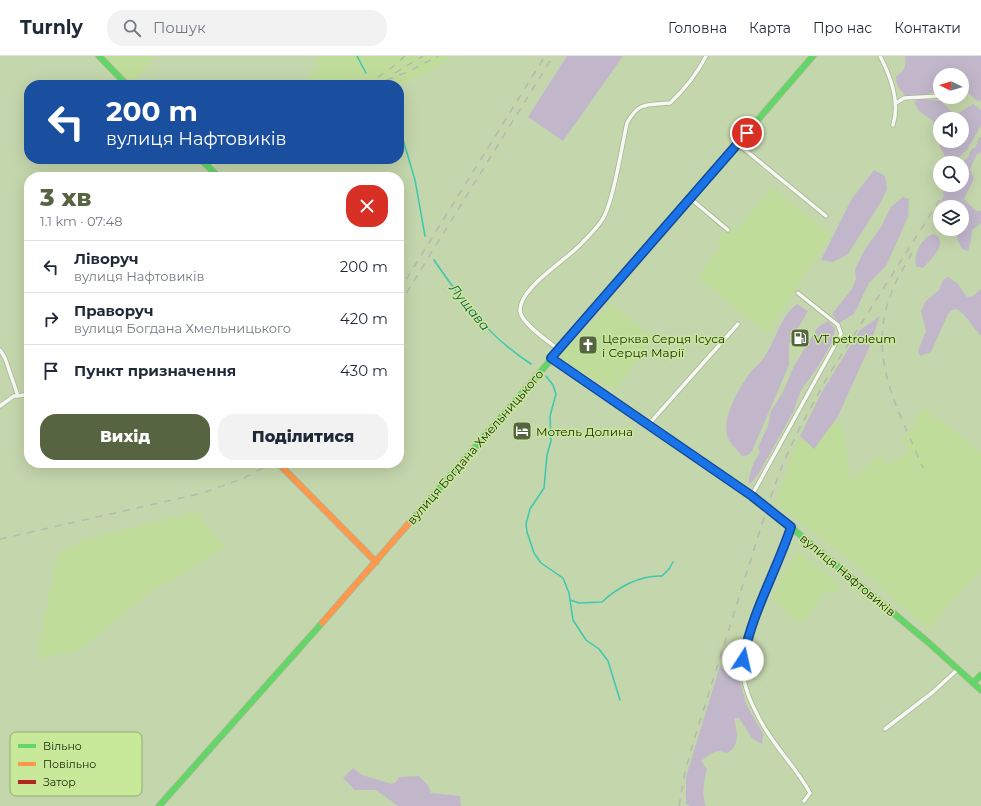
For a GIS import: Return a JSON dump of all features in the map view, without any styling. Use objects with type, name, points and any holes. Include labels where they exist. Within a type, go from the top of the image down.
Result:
[{"type":"main road","points":[[99,56],[121,80]]},
{"type":"main road","name":"вулиця Богдана Хмельницького","points":[[159,806],[252,704],[814,56]]},
{"type":"main road","points":[[206,164],[214,172]]},
{"type":"main road","name":"вулиця Нафтовиків","points":[[551,358],[752,496],[791,527],[981,690]]},
{"type":"main road","points":[[283,468],[376,562]]},
{"type":"main road","points":[[973,683],[981,675]]},
{"type":"street","points":[[558,350],[523,320],[520,311],[523,301],[535,282],[580,246],[603,219],[609,204],[627,123],[633,112],[648,104],[670,103],[683,90],[700,68],[706,56]]},
{"type":"street","points":[[880,56],[896,103],[896,115],[893,125]]},
{"type":"street","points":[[896,103],[904,98],[933,96]]},
{"type":"street","points":[[738,144],[826,216]]},
{"type":"street","points":[[691,199],[728,230]]},
{"type":"street","points":[[752,496],[841,334],[838,325],[798,293]]},
{"type":"street","points":[[648,425],[738,324]]},
{"type":"street","points":[[0,350],[5,358],[18,396]]},
{"type":"street","points":[[0,406],[14,396],[24,395]]},
{"type":"street","points":[[791,527],[758,606],[747,639],[743,660],[744,680],[750,698],[765,730],[810,793],[804,801]]},
{"type":"street","points":[[885,729],[933,692],[958,669]]},
{"type":"shaded area","points":[[105,56],[157,56],[134,80],[128,80]]},
{"type":"shaded area","points":[[315,56],[453,56],[431,71],[404,84],[404,80],[305,80],[319,69]]},
{"type":"shaded area","points":[[567,56],[623,56],[563,141],[528,117]]},
{"type":"shaded area","points":[[905,56],[981,56],[981,101],[976,100],[969,94],[969,68],[933,68],[933,92],[924,95],[905,95],[898,87],[896,76],[904,68],[906,62]]},
{"type":"shaded area","points":[[919,99],[933,100],[933,104],[944,104],[952,112],[933,112],[933,121],[919,111],[914,102]]},
{"type":"shaded area","points":[[973,104],[981,110],[981,125],[969,146],[969,112],[961,112]]},
{"type":"shaded area","points":[[981,139],[981,153],[977,154],[970,169],[974,179],[969,189],[969,156]]},
{"type":"shaded area","points":[[941,148],[968,148],[961,156],[945,156]]},
{"type":"shaded area","points":[[874,170],[885,176],[887,189],[881,202],[848,254],[833,262],[821,260],[851,200]]},
{"type":"shaded area","points":[[772,187],[830,235],[767,334],[697,277],[722,245],[717,241],[729,226],[736,231]]},
{"type":"shaded area","points":[[946,192],[968,192],[964,199],[965,200],[942,200]]},
{"type":"shaded area","points":[[903,197],[909,199],[908,217],[886,266],[869,283],[854,314],[839,323],[832,314],[852,289],[856,279],[855,269],[865,249],[881,227],[891,207]]},
{"type":"shaded area","points":[[969,204],[976,211],[981,211],[981,223],[972,230],[968,251],[962,249],[957,236],[969,236]]},
{"type":"shaded area","points":[[930,235],[937,236],[940,241],[938,251],[923,268],[916,266],[915,262],[919,247]]},
{"type":"shaded area","points":[[948,277],[957,283],[967,297],[973,296],[981,289],[981,336],[961,312],[957,309],[952,310],[948,314],[931,352],[920,356],[918,351],[926,331],[921,311],[926,301],[939,290],[943,280]]},
{"type":"shaded area","points":[[611,304],[654,338],[615,390],[557,358]]},
{"type":"shaded area","points":[[797,304],[808,311],[789,343],[789,365],[752,451],[748,455],[742,456],[729,440],[726,424],[728,415],[740,388],[749,374],[762,361],[783,321],[791,309]]},
{"type":"shaded area","points":[[880,316],[868,350],[837,418],[814,449],[800,436],[823,390],[860,330]]},
{"type":"shaded area","points":[[828,321],[835,329],[833,341],[815,371],[801,390],[793,412],[759,473],[752,482],[749,483],[751,471],[760,452],[758,447],[768,426],[771,411],[783,392],[794,366],[818,327]]},
{"type":"shaded area","points":[[815,404],[843,429],[851,480],[879,456],[889,464],[909,450],[904,439],[924,408],[981,452],[981,570],[928,629],[859,568],[776,503],[794,448]]},
{"type":"shaded area","points":[[197,512],[225,547],[185,573],[154,589],[79,650],[40,659],[38,647],[58,555],[82,540]]},
{"type":"shaded area","points":[[798,550],[841,585],[833,595],[826,590],[801,624],[773,600],[780,578]]},
{"type":"shaded area","points":[[720,666],[727,673],[739,670],[739,677],[746,704],[763,734],[762,744],[752,738],[739,718],[734,718],[737,738],[734,747],[726,753],[719,751],[713,753],[701,761],[707,769],[703,792],[706,806],[691,806],[686,804],[686,777]]},
{"type":"shaded area","points":[[353,768],[362,775],[392,784],[396,782],[399,777],[419,776],[428,785],[431,793],[460,796],[461,806],[398,806],[376,790],[355,790],[343,778]]},
{"type":"waterway","name":"Лущава","points":[[357,56],[366,73]]},
{"type":"waterway","name":"Лущава","points":[[404,143],[415,180],[425,236]]},
{"type":"waterway","name":"Лущава","points":[[434,260],[455,290],[489,330],[531,364]]},
{"type":"waterway","name":"Лущава","points":[[546,376],[553,385],[556,394],[550,416],[551,441],[547,455],[544,488],[530,509],[526,524],[527,532],[534,553],[541,563],[563,578],[569,593],[573,620],[586,640],[599,649],[608,661],[620,700]]},
{"type":"waterway","points":[[570,600],[579,603],[602,602],[615,591],[630,583],[654,576],[662,576],[673,562]]},
{"type":"railway","points":[[374,80],[390,69],[405,56]]},
{"type":"railway","points":[[395,73],[423,56]]},
{"type":"railway","points":[[386,80],[408,72],[438,56]]},
{"type":"railway","points":[[404,283],[545,56]]},
{"type":"railway","points":[[404,297],[553,56]]},
{"type":"railway","points":[[969,156],[981,137]]},
{"type":"railway","points":[[679,806],[685,772],[694,740],[769,502],[782,466],[796,435],[828,376],[945,192]]},
{"type":"railway","points":[[912,253],[893,288],[884,317],[882,340],[884,362],[889,383],[904,425],[923,468]]},
{"type":"railway","points":[[0,539],[203,493],[244,478],[263,468]]},
{"type":"traffic: fast","points":[[99,56],[122,80]]},
{"type":"traffic: fast","points":[[679,211],[813,56]]},
{"type":"traffic: fast","points":[[205,164],[214,172]]},
{"type":"traffic: fast","points":[[410,522],[568,340]]},
{"type":"traffic: fast","points":[[721,475],[768,508],[929,643],[981,690]]},
{"type":"traffic: fast","points":[[159,806],[322,623]]},
{"type":"traffic: fast","points":[[973,683],[981,675]]},
{"type":"traffic: slow","points":[[568,340],[679,211]]},
{"type":"traffic: slow","points":[[283,468],[376,562]]},
{"type":"traffic: slow","points":[[322,623],[410,522]]},
{"type":"traffic: jam","points":[[551,359],[721,475]]},
{"type":"place","name":"VT petroleum","points":[[800,338]]},
{"type":"place","name":"Церква Серця Ісуса і Серця Марії","points":[[588,345]]},
{"type":"place","name":"Мотель Долина","points":[[522,431]]},
{"type":"route","points":[[743,660],[747,639],[758,606],[791,527],[752,496],[551,358],[747,133]]}]
